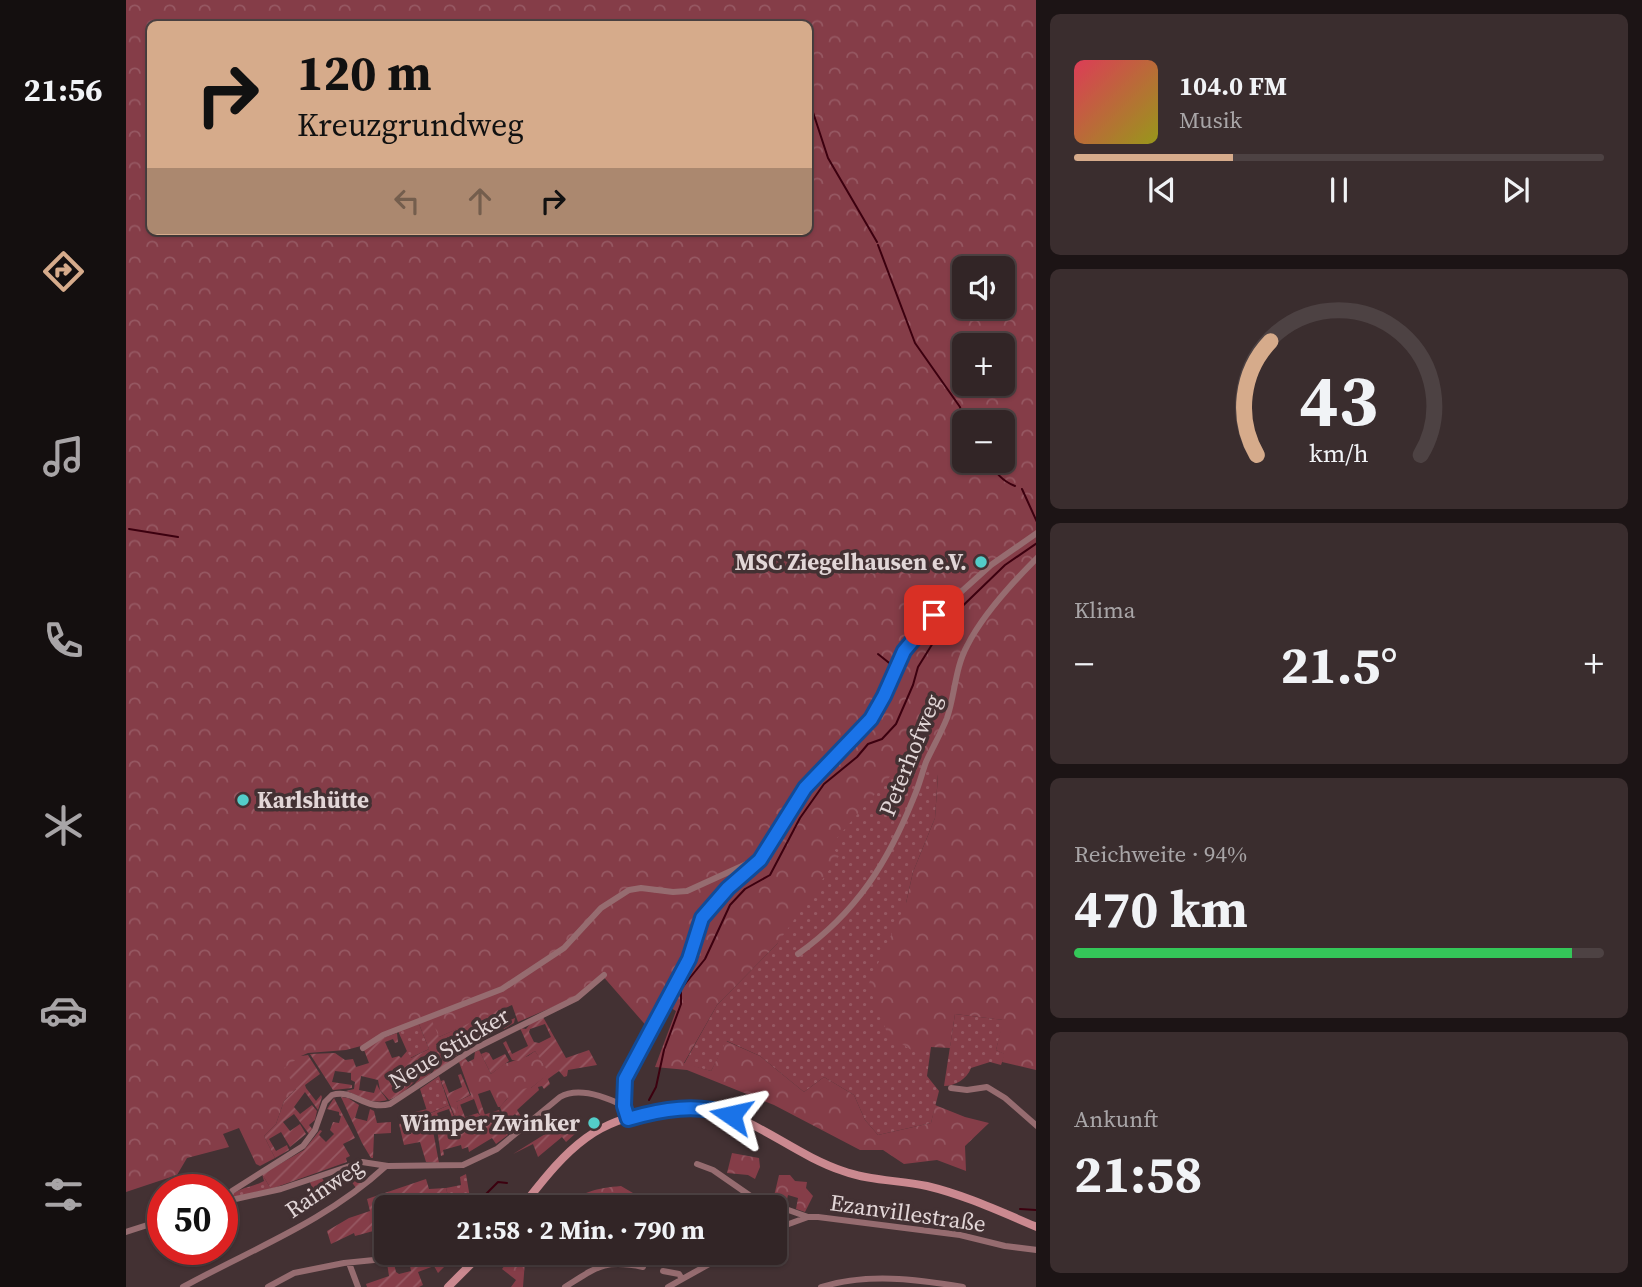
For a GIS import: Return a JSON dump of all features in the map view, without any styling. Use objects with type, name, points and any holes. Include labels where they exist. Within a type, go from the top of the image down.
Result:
[{"type":"main road","points":[[532,1195],[560,1162],[582,1141],[599,1130],[628,1119],[677,1109],[717,1110],[755,1125],[844,1172],[871,1179],[927,1186],[979,1203],[1036,1227]]},
{"type":"main road","points":[[448,1287],[470,1265]]},
{"type":"street","points":[[628,1119],[624,1106],[625,1079],[689,959],[702,918],[728,888],[764,856],[805,788],[871,719],[900,658],[922,628],[991,565],[1036,534]]},
{"type":"street","name":"Peterhofweg","points":[[798,954],[840,918],[877,874],[905,818],[926,762],[945,722],[968,643],[999,601],[1036,559]]},
{"type":"street","points":[[363,1048],[383,1035],[502,989],[564,948],[601,908],[629,890],[642,888],[687,891],[764,856]]},
{"type":"street","name":"Neue Stücker","points":[[238,1187],[303,1146],[315,1130],[325,1102],[332,1095],[346,1093],[376,1106],[390,1104],[478,1047],[577,998],[604,975]]},
{"type":"street","points":[[951,1088],[967,1090],[987,1087],[1005,1098],[1036,1125]]},
{"type":"street","name":"Rainweg","points":[[183,1287],[311,1222],[358,1191],[386,1166],[460,1166],[476,1160],[497,1149],[560,1097],[569,1093],[583,1092],[624,1106]]},
{"type":"street","points":[[238,1199],[281,1189],[360,1162],[386,1166]]},
{"type":"street","points":[[697,1164],[709,1168],[752,1197],[808,1217]]},
{"type":"street","name":"Ezanvillestraße","points":[[787,1225],[808,1217],[960,1235],[1005,1246],[1036,1250]]},
{"type":"street","points":[[126,1232],[147,1225]]},
{"type":"street","points":[[268,1287],[294,1273],[374,1260]]},
{"type":"street","points":[[565,1287],[607,1264],[618,1262],[643,1267]]},
{"type":"street","points":[[349,1263],[358,1287]]},
{"type":"street","points":[[668,1287],[707,1265]]},
{"type":"street","points":[[663,1271],[679,1274],[682,1279]]},
{"type":"street","points":[[821,1287],[873,1278],[929,1281],[962,1287]]},
{"type":"green space","points":[[126,0],[1036,0],[1036,1070],[1002,1062],[1004,1054],[996,1050],[1003,1020],[955,1014],[950,1048],[931,1047],[916,1053],[888,1035],[868,985],[906,903],[913,872],[935,818],[938,775],[912,751],[831,845],[839,856],[777,944],[717,1005],[684,1063],[711,1071],[726,1041],[760,1056],[804,1092],[824,1077],[854,1095],[865,1120],[878,1135],[931,1123],[935,1105],[989,1123],[965,1146],[966,1171],[937,1160],[904,1164],[883,1150],[860,1150],[774,1105],[687,1070],[655,1067],[676,1011],[664,1004],[649,1029],[601,974],[576,997],[518,1022],[512,1005],[439,1037],[419,1024],[361,1046],[301,1056],[296,1089],[284,1101],[276,1124],[264,1136],[275,1158],[260,1166],[256,1164],[239,1128],[223,1134],[229,1147],[187,1158],[178,1174],[147,1174],[147,1185],[126,1192]]},
{"type":"green space","points":[[912,750],[938,774],[935,818],[913,872],[906,903],[931,1047],[927,1076],[939,1091],[931,1123],[878,1135],[865,1120],[854,1095],[824,1077],[804,1092],[760,1056],[727,1041],[711,1071],[684,1064],[717,1005],[777,944],[830,845]]},
{"type":"green space","points":[[498,1010],[503,1023],[515,1018],[514,1023],[504,1029],[501,1024],[492,1027],[494,1033],[486,1037],[491,1030],[485,1019],[473,1025],[479,1037],[486,1034],[475,1045],[467,1030],[456,1036],[462,1047],[467,1044],[469,1048],[454,1057],[450,1052],[455,1048],[448,1037],[436,1044],[443,1056],[449,1053],[454,1059],[432,1073],[440,1062],[431,1051],[419,1060],[427,1071],[434,1067],[430,1074],[414,1085],[419,1078],[415,1068],[402,1073],[405,1085],[417,1079],[401,1094],[389,1100],[380,1090],[378,1080],[361,1076],[359,1090],[374,1093],[377,1084],[379,1089],[387,1100],[371,1101],[346,1091],[354,1089],[355,1082],[351,1080],[351,1073],[335,1071],[332,1082],[352,1085],[352,1088],[333,1090],[310,1054],[335,1053],[345,1060],[353,1059],[356,1067],[369,1063],[364,1050],[374,1041],[397,1033],[398,1042],[395,1043],[393,1039],[385,1042],[392,1058],[401,1058],[407,1051],[411,1058],[429,1049],[419,1024],[432,1021],[439,1037]]},
{"type":"green space","points":[[955,1014],[1004,1020],[996,1050],[1005,1054],[1001,1065],[990,1062],[971,1068],[960,1081],[944,1086]]},
{"type":"green space","points":[[543,1017],[566,1058],[589,1050],[597,1065],[568,1070],[567,1076],[564,1077],[559,1071],[548,1079],[550,1084],[544,1089],[542,1086],[538,1087],[539,1090],[517,1110],[521,1120],[515,1114],[507,1121],[512,1129],[518,1129],[510,1135],[500,1107],[514,1094],[531,1088],[549,1073],[535,1051],[519,1061],[512,1060],[503,1043],[506,1041],[512,1054],[528,1046],[520,1028],[526,1029]],"holes":[[[545,1024],[551,1037],[539,1043],[534,1042],[529,1032],[530,1029]]]},
{"type":"green space","points":[[419,1024],[429,1049],[410,1058],[398,1031]]},
{"type":"green space","points":[[479,1050],[491,1074],[504,1064],[535,1051],[550,1073],[531,1088],[507,1099],[500,1107],[490,1090],[478,1094],[485,1115],[480,1116],[474,1099],[457,1106],[462,1124],[458,1125],[449,1102],[456,1102],[471,1095],[459,1062],[465,1058],[468,1062],[474,1059],[475,1052]]},
{"type":"green space","points":[[486,1052],[493,1060],[505,1054],[509,1061],[491,1074],[481,1054]]},
{"type":"green space","points":[[308,1055],[320,1074],[305,1085],[306,1088],[316,1101],[321,1095],[322,1097],[318,1110],[305,1092],[294,1107],[300,1114],[312,1105],[317,1111],[315,1120],[309,1125],[313,1130],[309,1134],[294,1114],[283,1122],[290,1131],[300,1124],[306,1134],[290,1147],[281,1132],[269,1139],[276,1151],[287,1145],[289,1150],[275,1158],[264,1136],[276,1124],[284,1101],[296,1089],[284,1068],[301,1056]]},
{"type":"green space","points":[[461,1074],[470,1095],[456,1102],[449,1102],[441,1081],[444,1080],[449,1093],[462,1087],[458,1075]]},
{"type":"green space","points":[[439,1076],[449,1105],[428,1114],[420,1089]]},
{"type":"green space","points":[[341,1097],[359,1105],[355,1118],[367,1121],[370,1109],[374,1111],[377,1123],[391,1122],[391,1133],[374,1134],[373,1158],[362,1143]]},
{"type":"green space","points":[[334,1098],[355,1138],[343,1144],[350,1156],[346,1158],[347,1162],[271,1189],[262,1174],[304,1150],[320,1130],[322,1131],[319,1135],[326,1142],[334,1134],[330,1130],[333,1122],[339,1123],[341,1116],[339,1112],[327,1109]]},
{"type":"green space","points":[[460,1104],[465,1117],[499,1110],[508,1135],[496,1144],[492,1138],[469,1152],[468,1147],[462,1149],[461,1145],[443,1150],[444,1155],[441,1156],[437,1129],[454,1123],[449,1109],[437,1113],[438,1116],[431,1120],[439,1163],[426,1162],[420,1142],[404,1145],[399,1124],[413,1120],[411,1113],[427,1109],[429,1114],[449,1105],[458,1125],[461,1124],[457,1106]]},
{"type":"green space","points":[[564,1120],[576,1133],[566,1142],[562,1137],[538,1157],[533,1144],[513,1154],[558,1126]]},
{"type":"green space","points":[[732,1153],[759,1158],[760,1167],[755,1179],[748,1175],[727,1173]]},
{"type":"green space","points":[[352,1168],[362,1184],[356,1188],[351,1181],[313,1202],[307,1189],[312,1188],[310,1182],[322,1178],[330,1190],[346,1182],[342,1171]]},
{"type":"green space","points":[[262,1174],[271,1189],[238,1196],[238,1191],[264,1181]]},
{"type":"green space","points":[[466,1174],[470,1195],[448,1195],[446,1188],[461,1185],[460,1177]]},
{"type":"green space","points":[[779,1175],[790,1175],[795,1181],[807,1182],[806,1188],[813,1196],[805,1212],[796,1209],[798,1198],[788,1195],[787,1200],[787,1195],[774,1195]]},
{"type":"green space","points":[[426,1179],[429,1189],[446,1188],[448,1195],[379,1195]]},
{"type":"green space","points":[[621,1186],[636,1195],[583,1195]]},
{"type":"green space","points":[[374,1197],[374,1231],[355,1236],[354,1233],[331,1244],[327,1231],[349,1218],[370,1211],[367,1199]]},
{"type":"green space","points":[[387,1265],[394,1265],[399,1274],[411,1271],[410,1265],[444,1265],[445,1266],[438,1273],[434,1266],[418,1272],[423,1285],[419,1287],[367,1287],[366,1284],[389,1276]]},
{"type":"green space","points":[[505,1265],[525,1265],[523,1287],[511,1287],[516,1280],[502,1269]]},
{"type":"waterway","points":[[812,109],[828,158],[877,242]]},
{"type":"waterway","points":[[878,245],[915,343],[961,410]]},
{"type":"waterway","points":[[997,473],[1015,486]]},
{"type":"waterway","points":[[1022,489],[1036,520]]},
{"type":"waterway","points":[[129,529],[178,537]]},
{"type":"waterway","points":[[649,1100],[656,1087],[664,1050],[681,1004],[681,989],[705,959],[730,905],[745,889],[770,875],[800,818],[824,784],[857,757],[868,744],[882,739],[896,724],[918,667],[946,622],[1005,565],[1036,544]]},
{"type":"waterway","points":[[878,654],[893,666]]},
{"type":"waterway","points":[[485,1195],[498,1182],[507,1183]]},
{"type":"waterway","points":[[1020,1209],[1036,1210]]},
{"type":"place","name":"MSC Ziegelhausen e.V.","points":[[981,562]]},
{"type":"place","name":"Karlshütte","points":[[243,800]]},
{"type":"place","name":"Wimper Zwinker","points":[[594,1123]]},
{"type":"route","points":[[731,1115],[688,1108],[628,1119],[624,1106],[624,1082],[689,959],[702,918],[728,888],[760,860],[805,788],[875,714],[904,651],[934,615]]}]
